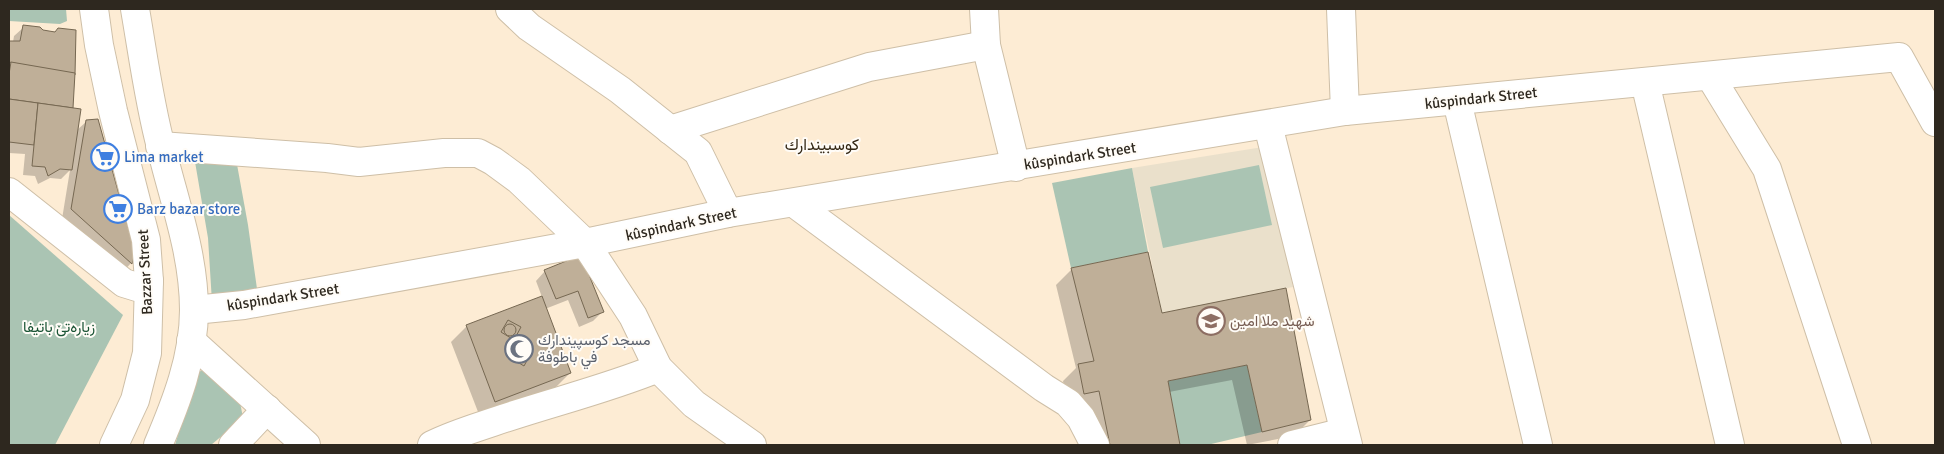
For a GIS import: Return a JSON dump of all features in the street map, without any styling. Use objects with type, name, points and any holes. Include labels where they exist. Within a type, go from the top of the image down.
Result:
[{"type":"main road","name":"Bazzar Street","points":[[94,9],[99,46],[113,111],[146,240],[149,281],[148,353],[135,400],[114,445]]},
{"type":"main road","points":[[135,9],[160,146],[178,208],[190,264],[194,310],[191,341],[178,399],[158,445]]},
{"type":"main road","points":[[510,9],[529,26],[620,90],[698,152],[728,213]]},
{"type":"main road","points":[[984,9],[986,45],[1016,167]]},
{"type":"main road","points":[[1341,9],[1345,111]]},
{"type":"main road","points":[[670,130],[869,67],[986,45]]},
{"type":"main road","name":"kûspindark Street","points":[[194,310],[244,305],[585,243],[728,213],[1016,167],[1345,111],[1899,57],[1935,122]]},
{"type":"main road","points":[[1710,76],[1767,169],[1857,445]]},
{"type":"main road","points":[[1645,82],[1730,445]]},
{"type":"main road","points":[[1457,101],[1538,445]]},
{"type":"main road","points":[[1268,125],[1346,438],[1292,445]]},
{"type":"main road","points":[[160,146],[359,162],[444,153],[478,153],[493,161],[519,180],[585,243],[633,316],[658,368],[694,404],[752,445]]},
{"type":"main road","points":[[9,192],[124,284],[138,287],[149,281]]},
{"type":"main road","points":[[794,203],[1044,388],[1068,403],[1081,418],[1095,445]]},
{"type":"main road","points":[[191,341],[306,445]]},
{"type":"main road","points":[[432,445],[465,432],[624,382],[658,368]]},
{"type":"main road","points":[[233,445],[267,409]]},
{"type":"shaded area","points":[[1263,147],[1293,287],[1162,313],[1132,168]]},
{"type":"green space","points":[[9,9],[66,9],[67,21],[60,24],[9,21]]},
{"type":"green space","points":[[194,156],[236,159],[258,296],[212,302],[208,238]]},
{"type":"green space","points":[[1259,165],[1272,225],[1163,248],[1150,187]]},
{"type":"green space","points":[[1132,168],[1148,252],[1071,268],[1052,183]]},
{"type":"green space","name":"زياره‌تێ باتيفا","points":[[9,215],[123,315],[55,445],[9,445]]},
{"type":"green space","points":[[1247,365],[1262,432],[1207,445],[1180,445],[1168,381]]},
{"type":"green space","points":[[208,368],[239,397],[243,418],[211,445],[175,445],[196,373]]},
{"type":"building","points":[[23,25],[40,27],[43,30],[55,32],[58,28],[76,30],[75,75],[9,62],[9,41],[20,41]]},
{"type":"building","points":[[11,62],[75,73],[73,108],[9,99]]},
{"type":"building","points":[[9,99],[38,103],[34,145],[9,142]]},
{"type":"building","points":[[38,103],[81,109],[72,170],[60,169],[48,176],[45,167],[32,166]]},
{"type":"building","points":[[98,119],[135,252],[132,264],[71,209],[86,120]]},
{"type":"building","points":[[1148,252],[1162,313],[1286,288],[1311,420],[1262,432],[1247,365],[1168,381],[1180,445],[1110,445],[1099,391],[1084,394],[1078,364],[1094,361],[1071,268]]},
{"type":"building","points":[[581,255],[604,312],[588,318],[578,291],[556,299],[544,270]]},
{"type":"building","name":"مسجد كوسپيندارك في باطوفة","points":[[542,296],[571,373],[495,402],[466,325]]},
{"type":"building","points":[[508,320],[521,327],[514,340],[501,332]]},
{"type":"building","points":[[508,324],[512,324],[516,330],[512,336],[508,336],[504,332],[504,328]]},
{"type":"building","points":[[518,345],[531,353],[524,366],[511,358]]},
{"type":"building","points":[[522,350],[525,351],[525,361],[518,362],[515,361],[514,354],[515,351]]},
{"type":"place","name":"Lima market","points":[[105,157]]},
{"type":"place","name":"Barz bazar store","points":[[118,209]]},
{"type":"place","name":"شهيد ملا امين","points":[[1211,321]]},
{"type":"place","name":"مسجد كوسپيندارك في باطوفة","points":[[519,349]]},
{"type":"district","name":"كوسبيندارك","points":[[822,144]]}]
